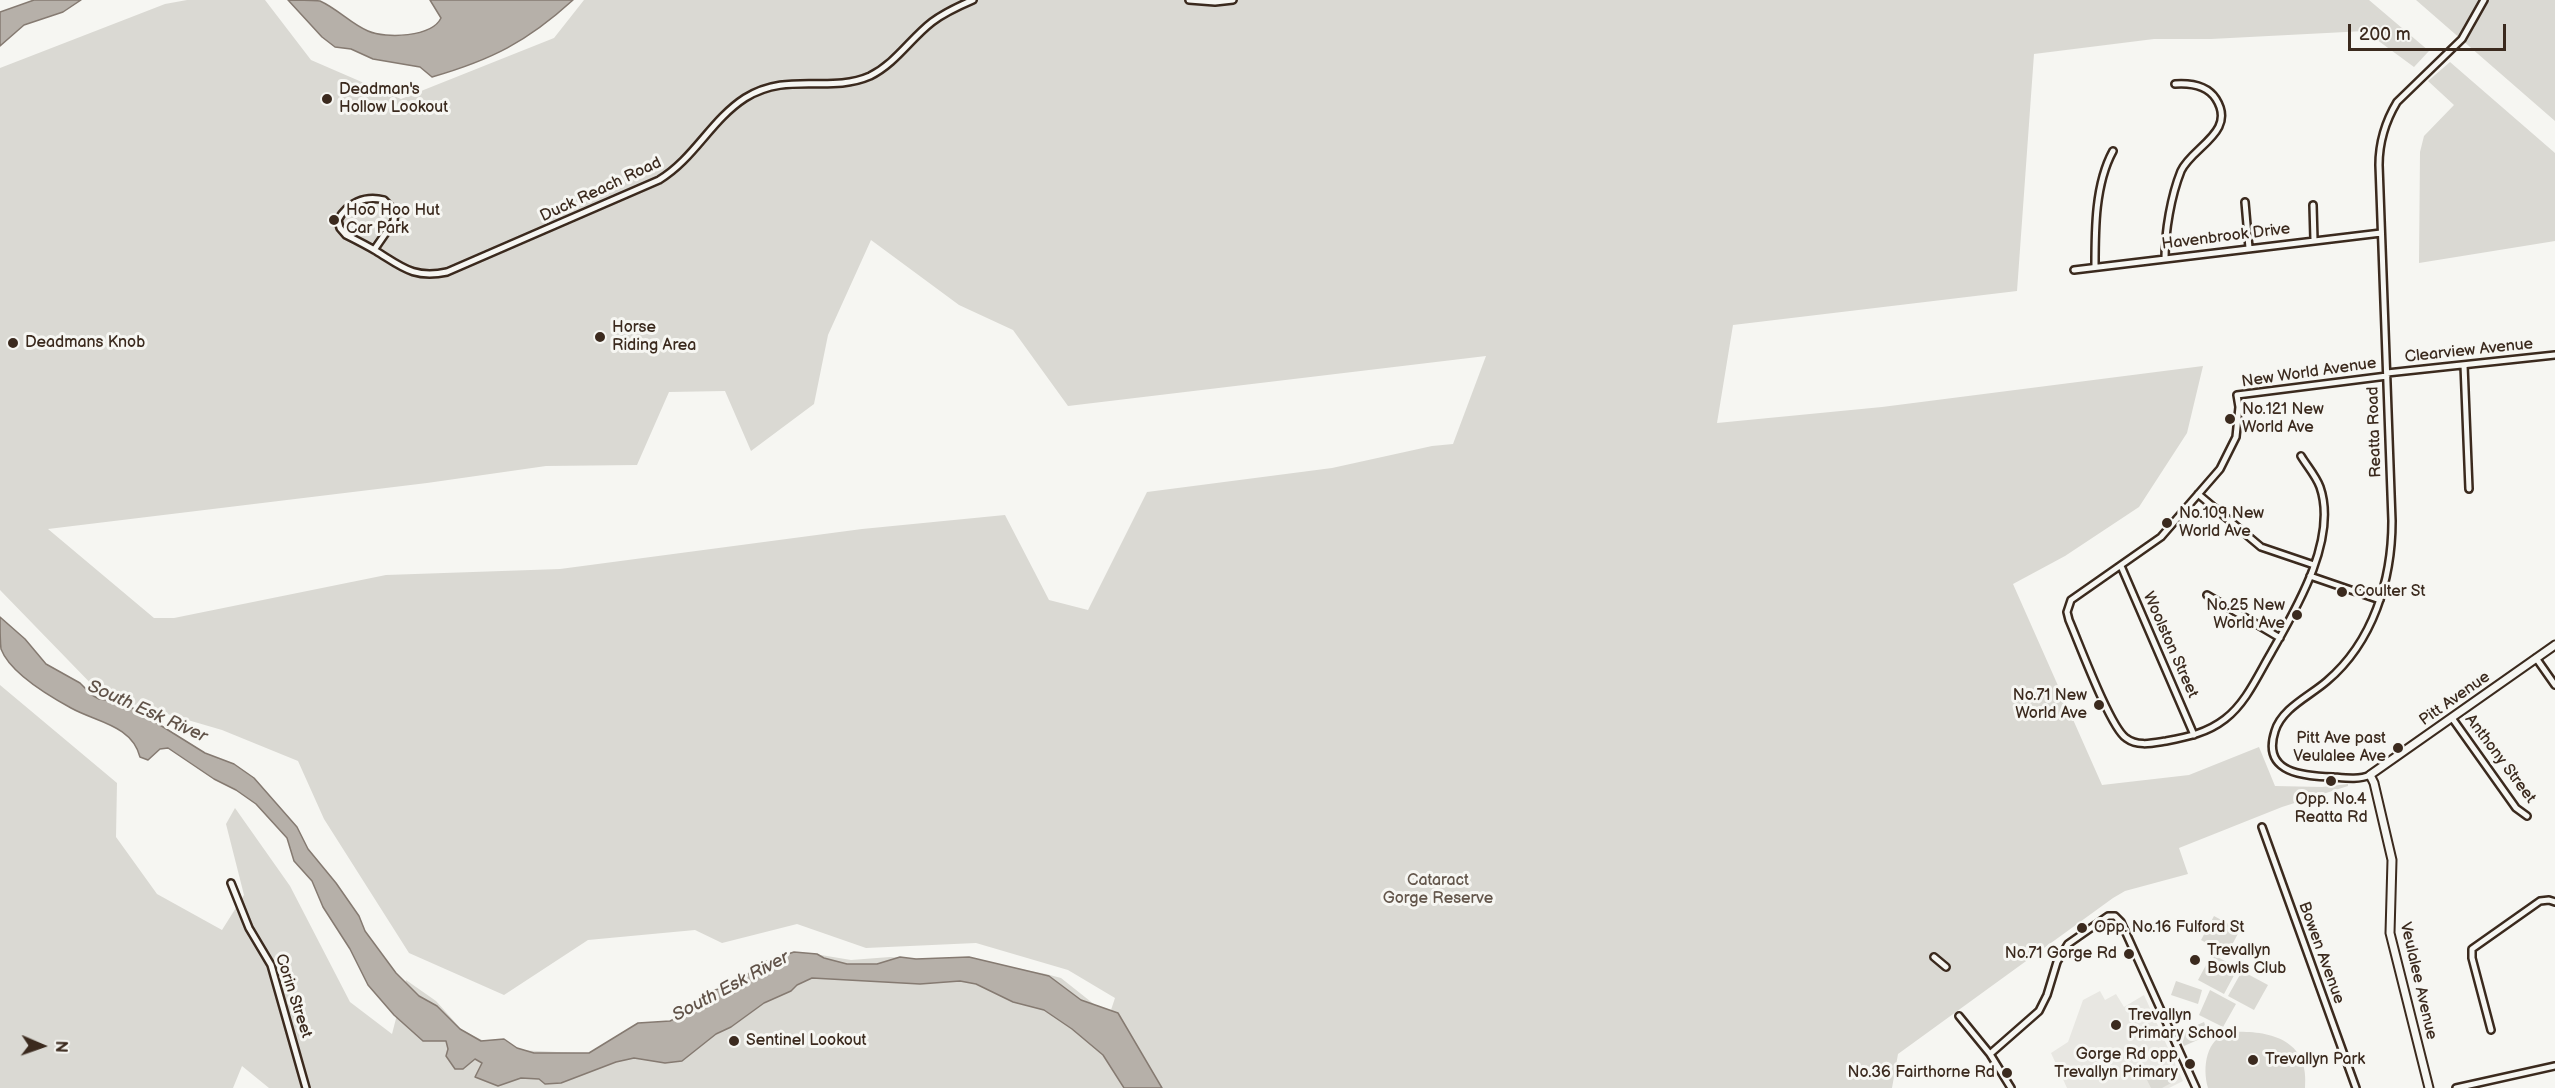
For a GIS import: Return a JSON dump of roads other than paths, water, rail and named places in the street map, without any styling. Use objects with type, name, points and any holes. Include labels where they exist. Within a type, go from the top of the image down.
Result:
[{"type":"street","name":"Duck Reach Road","points":[[374,250],[394,221],[395,215],[388,201],[370,198],[353,203],[341,215],[338,223],[346,235],[401,267],[422,275],[447,272],[659,180],[678,166],[722,116],[757,92],[785,83],[851,81],[877,72],[893,61],[932,22],[973,0]]},
{"type":"street","points":[[1189,0],[1206,2],[1233,0]]},
{"type":"street","name":"Reatta Road","points":[[2370,775],[2356,778],[2296,774],[2280,763],[2273,739],[2280,721],[2298,703],[2327,681],[2356,649],[2380,600],[2390,567],[2392,540],[2379,153],[2389,115],[2407,91],[2462,39],[2484,0]]},
{"type":"street","points":[[2165,258],[2167,232],[2181,172],[2188,161],[2217,131],[2221,117],[2218,102],[2210,92],[2193,85],[2175,84]]},
{"type":"street","points":[[2096,266],[2097,214],[2108,160],[2113,151]]},
{"type":"street","points":[[2245,202],[2249,248]]},
{"type":"street","points":[[2313,205],[2314,240]]},
{"type":"street","name":"Havenbrook Drive","points":[[2074,270],[2381,233]]},
{"type":"street","name":"Clearview Avenue","points":[[2387,375],[2555,355]]},
{"type":"street","points":[[2464,365],[2469,489]]},
{"type":"street","name":"New World Avenue","points":[[2301,456],[2317,481],[2322,498],[2322,532],[2314,564],[2302,599],[2236,710],[2217,725],[2194,735],[2148,743],[2137,743],[2125,738],[2110,716],[2078,641],[2067,612],[2070,600],[2161,537],[2220,469],[2236,436],[2239,407],[2236,395],[2387,375]]},
{"type":"street","points":[[2198,494],[2261,547],[2314,564]]},
{"type":"street","name":"Woolston Street","points":[[2121,566],[2194,735]]},
{"type":"street","points":[[2310,576],[2380,600]]},
{"type":"street","points":[[2208,595],[2280,638]]},
{"type":"street","name":"Pitt Avenue","points":[[2370,775],[2555,645]]},
{"type":"street","points":[[2536,658],[2555,685]]},
{"type":"street","name":"Anthony Street","points":[[2452,718],[2516,808],[2527,816]]},
{"type":"street","name":"Veulalee Avenue","points":[[2370,775],[2374,783],[2392,860],[2390,933],[2429,1088]]},
{"type":"street","name":"Bowen Avenue","points":[[2262,827],[2356,1088]]},
{"type":"street","name":"Corin Street","points":[[231,883],[249,928],[271,965],[306,1088]]},
{"type":"street","points":[[2491,1030],[2472,958],[2472,949],[2540,901],[2555,902]]},
{"type":"street","points":[[1990,1054],[2039,1011],[2047,995],[2057,962],[2068,944],[2111,916],[2118,918],[2121,922],[2196,1088]]},
{"type":"street","points":[[1934,957],[1946,967]]},
{"type":"street","points":[[1959,1016],[1990,1054],[2011,1088]]},
{"type":"street","points":[[2456,1088],[2555,1066]]},
{"type":"water","points":[[34,0],[81,0],[63,12],[24,25],[0,46],[0,12]]},
{"type":"water","points":[[288,0],[320,1],[376,34],[408,35],[428,29],[441,18],[430,0],[573,0],[540,27],[507,48],[472,64],[432,77],[420,67],[373,59],[351,49],[335,47],[322,37]]},
{"type":"water","name":"South Esk River","points":[[0,617],[25,639],[46,664],[80,683],[92,695],[99,699],[123,702],[205,753],[234,764],[254,778],[297,827],[308,849],[336,883],[359,916],[365,931],[396,973],[419,996],[437,1006],[460,1029],[481,1041],[504,1039],[517,1048],[534,1053],[589,1053],[638,1023],[670,1021],[684,1014],[700,997],[714,990],[730,987],[744,978],[758,964],[794,952],[817,954],[847,964],[877,964],[900,957],[916,959],[969,957],[1049,976],[1081,1000],[1118,1013],[1162,1088],[1124,1088],[1103,1055],[1072,1029],[1044,1010],[1013,1002],[976,984],[960,981],[920,984],[812,978],[797,985],[791,991],[764,1003],[731,1027],[716,1034],[682,1061],[665,1063],[634,1058],[616,1062],[561,1083],[545,1084],[539,1079],[521,1078],[498,1086],[475,1077],[482,1063],[475,1059],[463,1069],[455,1069],[446,1056],[448,1049],[446,1041],[423,1041],[394,1015],[368,985],[350,949],[323,907],[312,881],[294,861],[287,838],[256,804],[168,748],[160,749],[148,760],[140,757],[136,746],[121,731],[71,708],[31,683],[13,667],[1,649]]},
{"type":"place","name":"Deadman's Hollow Lookout","points":[[327,99]]},
{"type":"place","name":"Hoo Hoo Hut Car Park","points":[[334,220]]},
{"type":"place","name":"Horse Riding Area","points":[[600,337]]},
{"type":"place","name":"Deadmans Knob","points":[[13,343]]},
{"type":"place","name":"No.121 New World Ave","points":[[2230,419]]},
{"type":"place","name":"No.109 New World Ave","points":[[2167,523]]},
{"type":"place","name":"Coulter St","points":[[2342,592]]},
{"type":"place","name":"No.25 New World Ave","points":[[2297,615]]},
{"type":"place","name":"No.71 New World Ave","points":[[2099,705]]},
{"type":"place","name":"Pitt Ave past Veulalee Ave","points":[[2398,748]]},
{"type":"place","name":"Opp. No.4 Reatta Rd","points":[[2331,781]]},
{"type":"place","name":"Opp. No.16 Fulford St","points":[[2082,928]]},
{"type":"place","name":"No.71 Gorge Rd","points":[[2129,954]]},
{"type":"place","name":"Trevallyn Bowls Club","points":[[2195,960]]},
{"type":"place","name":"Trevallyn Primary School","points":[[2116,1025]]},
{"type":"place","name":"Sentinel Lookout","points":[[734,1041]]},
{"type":"place","name":"Trevallyn Park","points":[[2253,1060]]},
{"type":"place","name":"Gorge Rd opp Trevallyn Primary","points":[[2190,1064]]},
{"type":"place","name":"No.36 Fairthorne Rd","points":[[2007,1073]]},
{"type":"park label","name":"Cataract Gorge Reserve","points":[[1438,890]]}]
